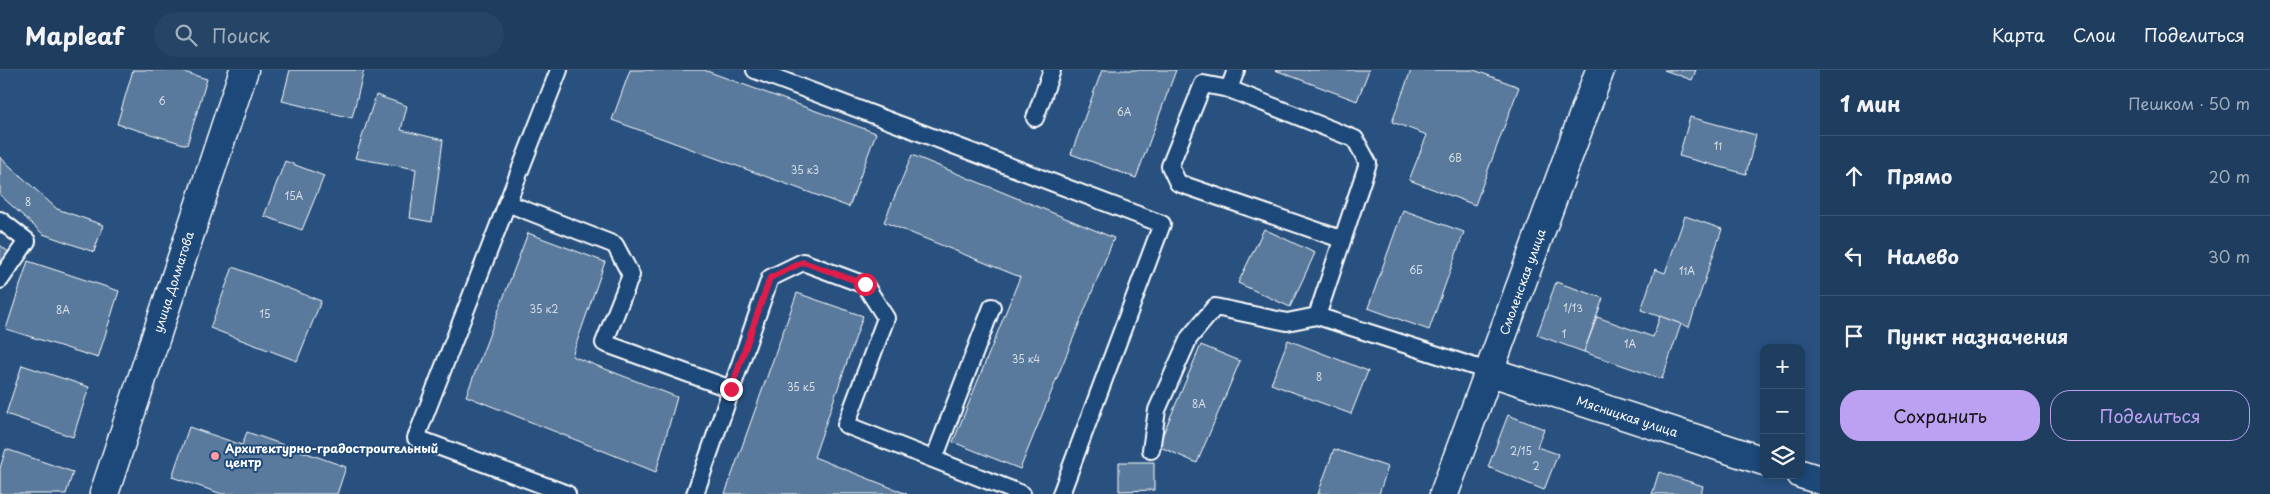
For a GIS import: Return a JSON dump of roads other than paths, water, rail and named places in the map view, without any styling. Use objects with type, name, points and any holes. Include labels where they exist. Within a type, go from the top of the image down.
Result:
[{"type":"street","name":"улица Долматова","points":[[104,494],[244,70]]},
{"type":"street","name":"Смоленская улица","points":[[1444,494],[1491,372],[1596,71]]},
{"type":"street","name":"Мясницкая улица","points":[[1491,372],[1760,460]]},
{"type":"street","points":[[1805,475],[1820,480]]},
{"type":"lane","points":[[559,70],[416,438],[566,494]]},
{"type":"lane","points":[[755,70],[1162,224],[1061,494]]},
{"type":"lane","points":[[1035,118],[1052,70]]},
{"type":"lane","points":[[1229,89],[1236,70]]},
{"type":"lane","points":[[1317,316],[1368,162],[1355,139],[1229,89],[1203,84],[1170,166],[1178,183],[1342,239]]},
{"type":"lane","points":[[507,203],[616,245],[631,275],[604,343],[731,389]]},
{"type":"lane","points":[[0,220],[27,242],[0,280]]},
{"type":"lane","points":[[695,494],[770,278],[803,262],[865,284],[886,318],[846,425],[1022,494]]},
{"type":"lane","points":[[934,459],[992,307]]},
{"type":"lane","points":[[1151,450],[1157,410],[1188,338],[1215,307],[1287,322],[1317,316],[1491,372]]},
{"type":"place","name":"Архитектурно-градостроительный центр","points":[[215,456]]}]
